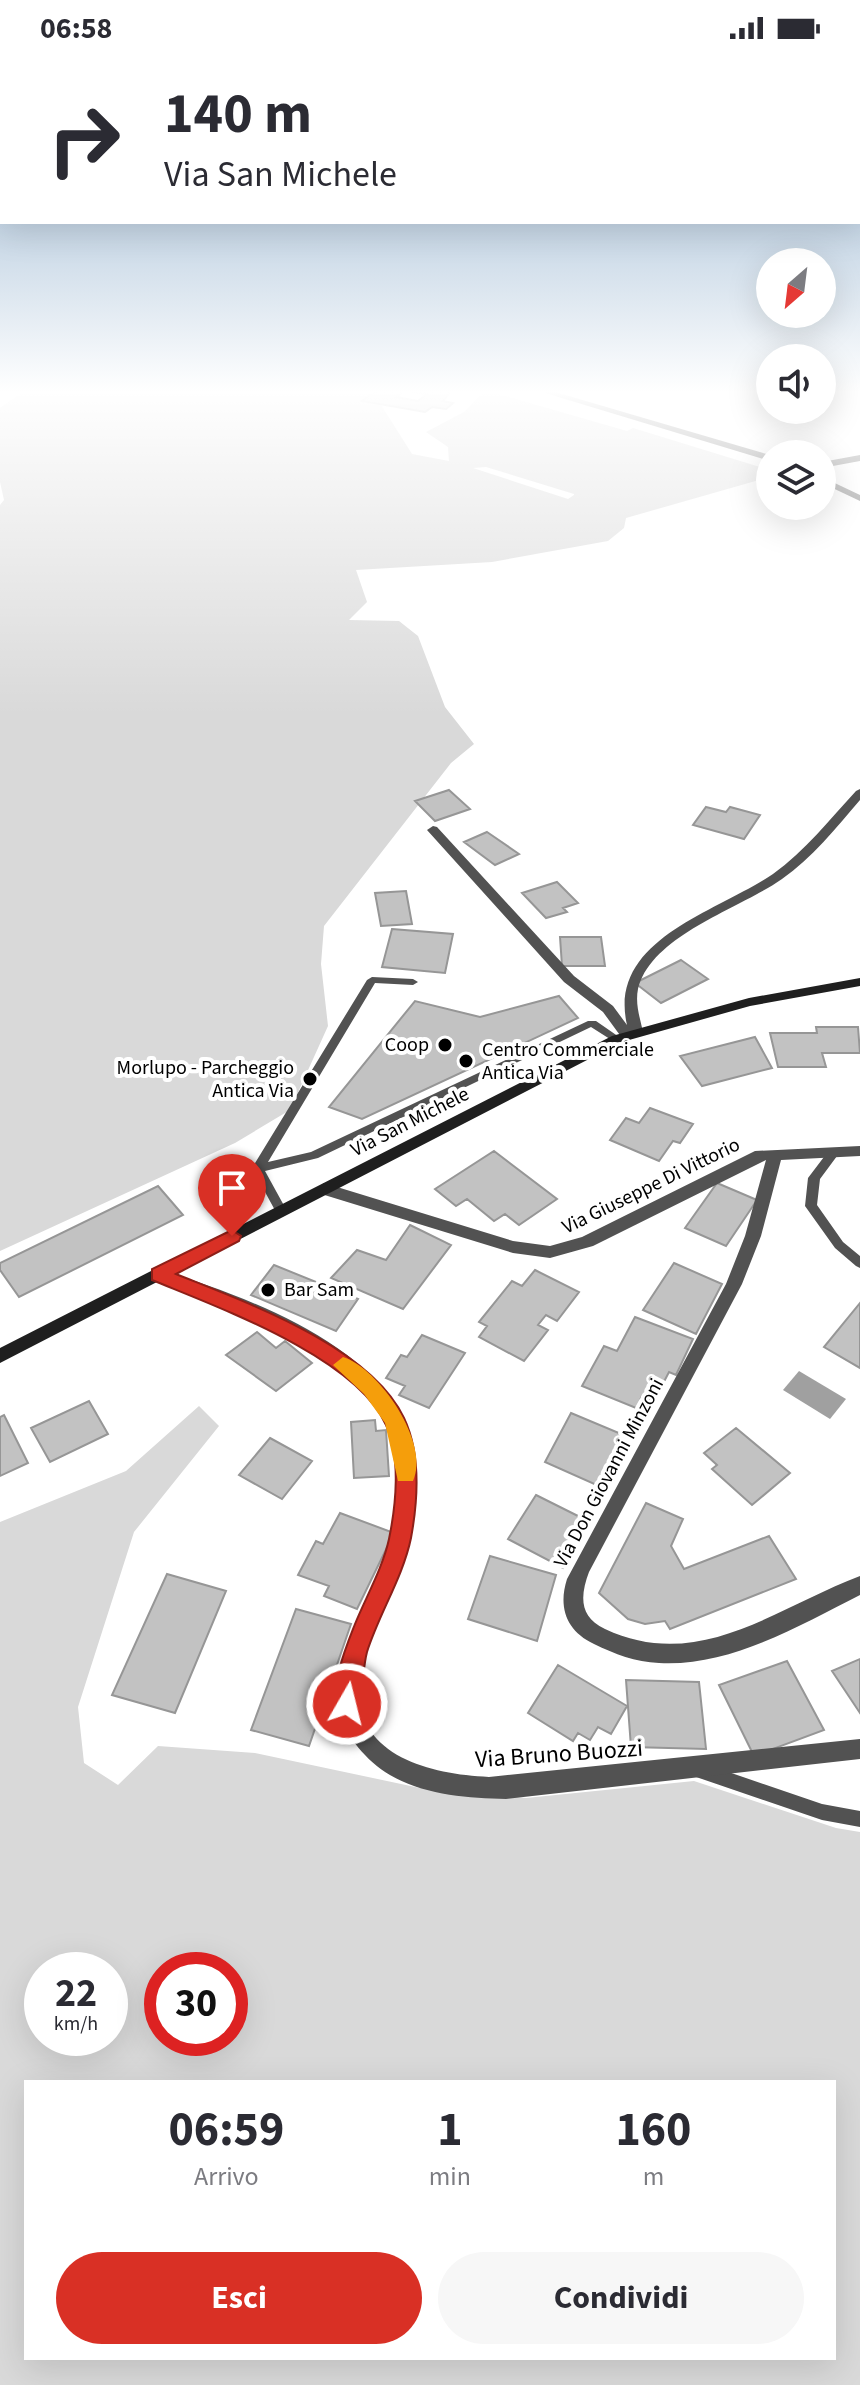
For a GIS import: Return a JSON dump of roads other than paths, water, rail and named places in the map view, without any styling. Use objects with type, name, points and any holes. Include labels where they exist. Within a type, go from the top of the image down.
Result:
[{"type":"main road","name":"Via San Michele","points":[[0,1356],[627,1035],[749,1002],[860,982]]},
{"type":"street","points":[[627,1035],[631,993],[636,977],[648,962],[700,918],[790,867],[860,793]]},
{"type":"street","points":[[433,830],[569,979],[608,1009],[627,1035]]},
{"type":"street","name":"Via Giuseppe Di Vittorio","points":[[324,1189],[513,1247],[550,1252],[587,1242],[760,1155],[860,1151]]},
{"type":"street","name":"Via Don Giovanni Minzoni","points":[[775,1154],[742,1268],[581,1569],[571,1599],[572,1611],[582,1626],[610,1643],[643,1652],[674,1653],[713,1647],[767,1629],[860,1585]]},
{"type":"street","name":"Via Bruno Buozzi","points":[[158,1275],[237,1306],[310,1342],[363,1381],[395,1420],[406,1457],[399,1541],[355,1654],[348,1690],[352,1725],[366,1744],[389,1762],[419,1777],[479,1788],[695,1769],[860,1749]]},
{"type":"lane","points":[[258,1168],[372,980],[413,982]]},
{"type":"lane","points":[[258,1168],[314,1155],[592,1023],[627,1035]]},
{"type":"lane","points":[[834,1152],[814,1178],[811,1206],[839,1245],[860,1263]]},
{"type":"lane","points":[[258,1168],[281,1211]]},
{"type":"lane","points":[[695,1769],[822,1812],[860,1819]]},
{"type":"place","name":"Coop","points":[[445,1045]]},
{"type":"place","name":"Centro Commerciale Antica Via","points":[[466,1061]]},
{"type":"place","name":"Morlupo - Parcheggio Antica Via","points":[[310,1079]]},
{"type":"place","name":"Bar Sam","points":[[268,1290]]}]
